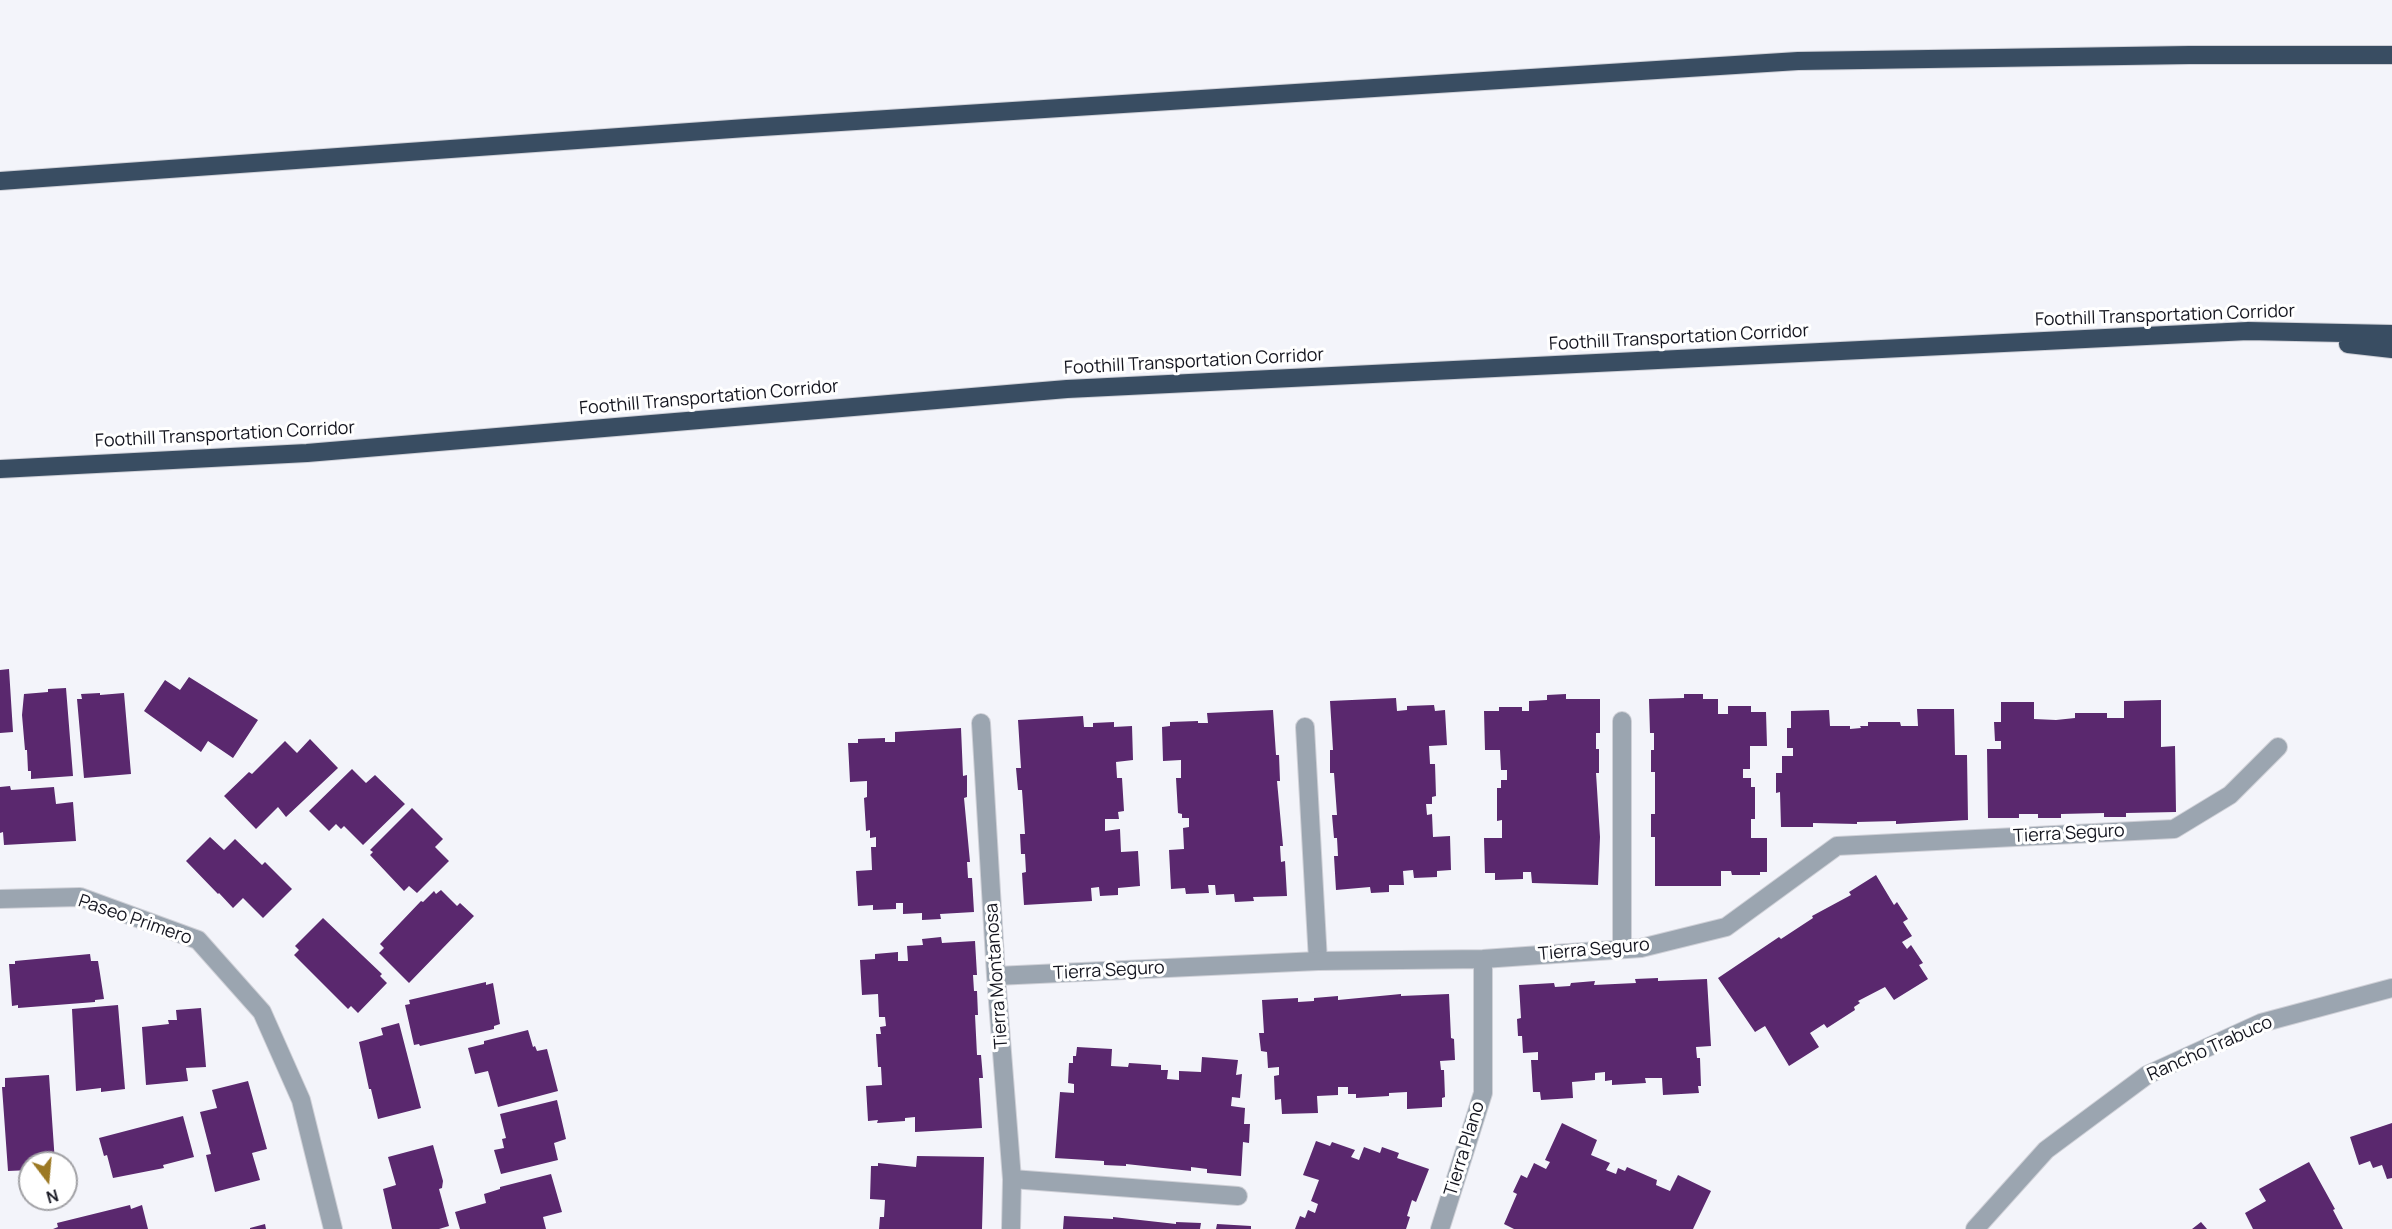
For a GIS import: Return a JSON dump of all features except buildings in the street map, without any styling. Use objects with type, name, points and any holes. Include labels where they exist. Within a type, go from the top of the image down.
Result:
[{"type":"highway","points":[[0,181],[746,128],[1798,61],[2189,55],[2392,55]]},
{"type":"highway","points":[[2248,331],[2392,349]]},
{"type":"highway","name":"Foothill Transportation Corridor","points":[[0,469],[308,453],[1067,389],[2248,331],[2392,334]]},
{"type":"street","points":[[1622,721],[1622,949]]},
{"type":"street","name":"Tierra Montanosa","points":[[981,723],[996,976],[1012,1179],[1011,1229]]},
{"type":"street","points":[[1305,727],[1318,961]]},
{"type":"street","name":"Tierra Seguro","points":[[996,976],[1318,961],[1483,959],[1641,948],[1726,927],[1837,846],[2174,829],[2230,795],[2278,747]]},
{"type":"street","name":"Paseo Primero","points":[[0,899],[80,897],[198,940],[262,1012],[301,1100],[333,1229]]},
{"type":"street","name":"Tierra Plano","points":[[1444,1228],[1483,1093],[1483,959]]},
{"type":"street","name":"Rancho Trabuco","points":[[1975,1229],[2046,1150],[2147,1075],[2261,1023],[2392,988]]},
{"type":"street","points":[[1012,1179],[1238,1197]]}]
